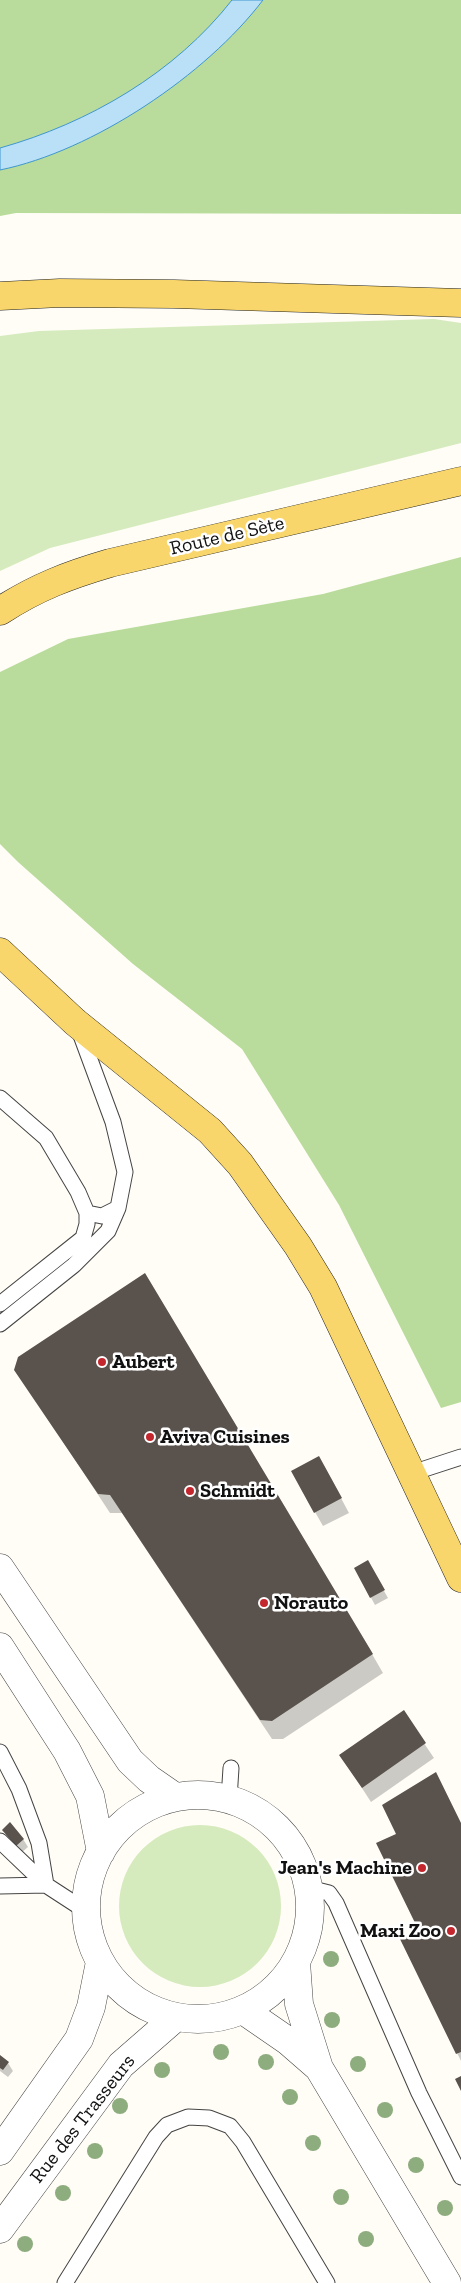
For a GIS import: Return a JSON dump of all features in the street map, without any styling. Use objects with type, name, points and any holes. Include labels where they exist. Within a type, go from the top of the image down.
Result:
[{"type":"main road","points":[[0,296],[122,293],[461,303]]},
{"type":"main road","name":"Route de Sète","points":[[0,611],[28,592],[60,578],[110,563],[461,481]]},
{"type":"main road","points":[[0,952],[76,1022],[210,1131],[240,1164],[298,1246],[323,1287],[461,1578]]},
{"type":"street","points":[[0,1568],[130,1761],[149,1779],[175,1797]]},
{"type":"street","points":[[0,1647],[67,1751],[90,1796],[101,1852]]},
{"type":"street","points":[[202,1795],[229,1799],[258,1812],[282,1832],[299,1858],[309,1888],[309,1926],[296,1962],[274,1990],[243,2010],[210,2019],[176,2017],[153,2010],[132,1998],[114,1982],[100,1962],[90,1937],[86,1911],[89,1880],[101,1852],[114,1832],[132,1816],[153,1804],[175,1797],[202,1795]]},
{"type":"street","points":[[0,2151],[79,2039],[91,2007],[100,1962]]},
{"type":"street","points":[[296,1962],[300,2004],[319,2068],[447,2283]]},
{"type":"street","points":[[243,2010],[288,2041],[319,2068]]},
{"type":"street","name":"Rue des Trasseurs","points":[[0,2229],[121,2065],[176,2017]]},
{"type":"lane","points":[[0,1324],[74,1265],[108,1231],[118,1208],[126,1172],[113,1122],[76,1022]]},
{"type":"lane","points":[[0,1098],[46,1138],[78,1192],[87,1213],[87,1224],[83,1238],[0,1304]]},
{"type":"lane","points":[[87,1213],[102,1216],[118,1208]]},
{"type":"lane","points":[[412,1473],[461,1457]]},
{"type":"lane","points":[[0,1752],[19,1790],[39,1843],[46,1885]]},
{"type":"lane","points":[[229,1799],[231,1768]]},
{"type":"lane","points":[[0,1841],[46,1885],[86,1911]]},
{"type":"lane","points":[[2,1885],[46,1885]]},
{"type":"lane","points":[[309,1888],[329,1893],[336,1903],[419,2093],[461,2177]]},
{"type":"lane","points":[[65,2283],[156,2137],[167,2125],[188,2117],[208,2118],[223,2123],[230,2126],[239,2136],[327,2283]]},
{"type":"green space","points":[[0,0],[461,0],[461,214],[16,213],[0,216]]},
{"type":"green space","points":[[434,319],[461,323],[461,443],[50,548],[0,571],[0,336],[39,331]]},
{"type":"green space","points":[[461,557],[461,1402],[441,1408],[339,1205],[242,1049],[133,964],[0,844],[0,672],[68,639],[323,594]]},
{"type":"green space","points":[[200,1825],[231,1831],[257,1849],[275,1875],[281,1906],[275,1937],[257,1963],[231,1981],[200,1987],[169,1981],[143,1963],[125,1937],[119,1906],[125,1875],[143,1849],[169,1831]]},
{"type":"water","points":[[232,0],[263,0],[211,56],[179,82],[109,128],[72,146],[36,160],[0,170],[0,148],[66,125],[128,92],[184,50]]},
{"type":"building","points":[[145,1273],[373,1654],[272,1721],[260,1720],[110,1495],[98,1494],[14,1370],[18,1357]]},
{"type":"building","points":[[319,1456],[342,1498],[314,1513],[291,1471]]},
{"type":"building","points":[[368,1560],[385,1590],[370,1598],[354,1568]]},
{"type":"building","points":[[404,1710],[426,1743],[362,1788],[339,1755]]},
{"type":"building","points":[[436,1772],[461,1823],[461,2052],[456,2054],[400,1939],[418,1929],[376,1843],[396,1834],[382,1805]]},
{"type":"building","points":[[10,1822],[24,1839],[16,1846],[2,1830]]},
{"type":"building","points":[[0,2055],[9,2062],[3,2070],[0,2068]]},
{"type":"building","points":[[461,2076],[461,2091],[455,2079]]},
{"type":"place","name":"Aubert","points":[[102,1362]]},
{"type":"place","name":"Aviva Cuisines","points":[[150,1437]]},
{"type":"place","name":"Schmidt","points":[[190,1491]]},
{"type":"place","name":"Norauto","points":[[264,1603]]},
{"type":"place","name":"Jean's Machine","points":[[422,1868]]},
{"type":"place","name":"Maxi Zoo","points":[[451,1931]]}]
